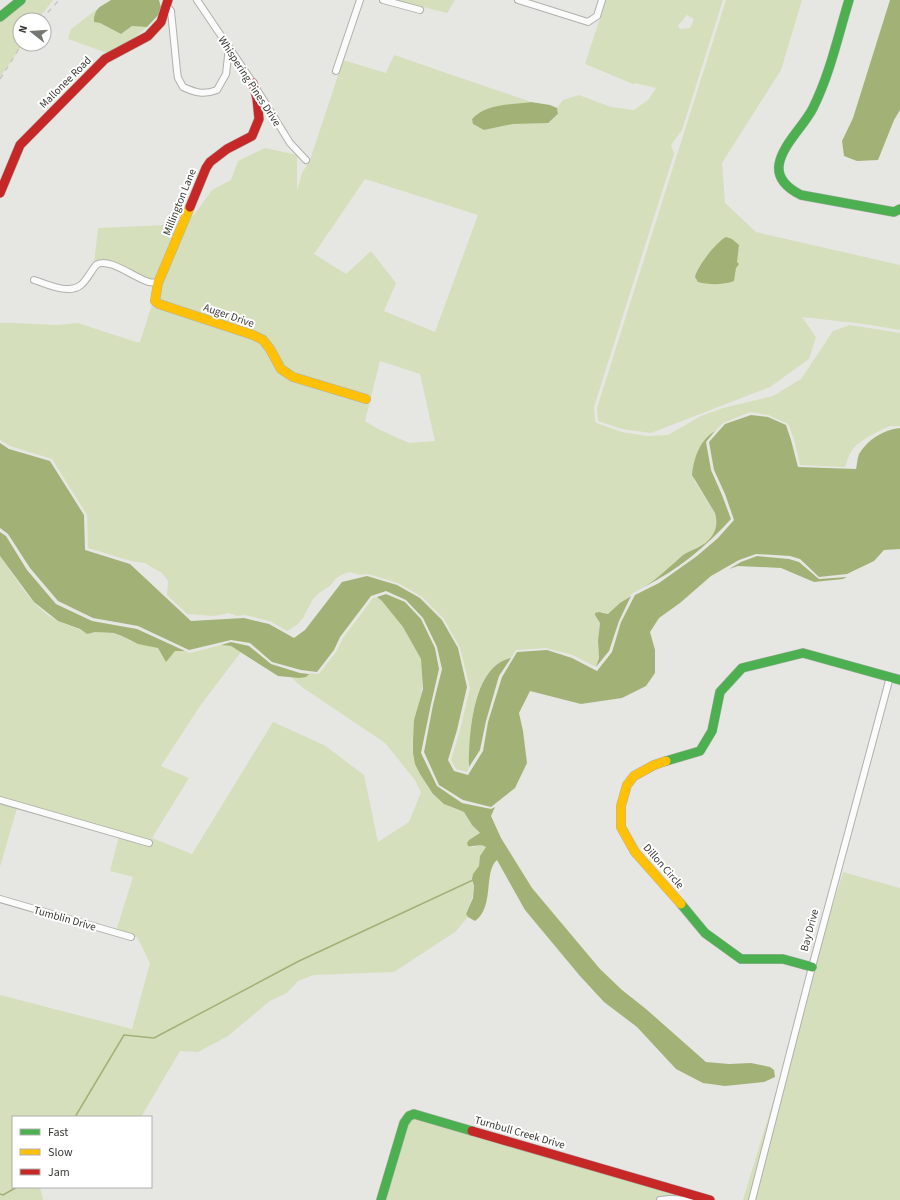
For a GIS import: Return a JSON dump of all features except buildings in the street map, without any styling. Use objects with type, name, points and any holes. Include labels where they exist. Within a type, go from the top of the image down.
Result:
[{"type":"street","points":[[0,17],[21,0]]},
{"type":"street","name":"Whispering Pines Drive","points":[[197,0],[253,83],[290,143],[306,160]]},
{"type":"street","points":[[336,72],[360,0]]},
{"type":"street","points":[[383,0],[420,10]]},
{"type":"street","points":[[518,0],[588,22],[598,16],[602,0]]},
{"type":"street","points":[[848,0],[826,78],[803,125],[782,154],[779,166],[780,175],[784,184],[790,190],[801,195],[894,212],[900,209]]},
{"type":"street","points":[[167,3],[171,11],[178,78],[183,87],[196,93],[217,90],[226,74],[229,47]]},
{"type":"street","name":"Mallonee Road","points":[[0,193],[20,145],[105,59],[148,36],[161,22],[167,3]]},
{"type":"street","name":"Millington Lane","points":[[158,283],[206,168],[210,162],[220,154],[252,136],[259,119],[257,99],[253,83]]},
{"type":"street","points":[[34,280],[66,290],[75,288],[81,285],[96,265],[105,262],[149,282],[158,283]]},
{"type":"street","name":"Auger Drive","points":[[158,283],[155,301],[159,304],[253,335],[263,340],[270,349],[281,369],[293,377],[366,399]]},
{"type":"street","name":"Dillon Circle","points":[[812,967],[783,959],[741,958],[705,932],[635,852],[621,827],[623,798],[627,785],[634,776],[654,764],[700,751],[712,731],[720,692],[742,668],[803,653],[890,677]]},
{"type":"street","points":[[890,677],[900,680]]},
{"type":"street","name":"Bay Drive","points":[[752,1200],[812,967],[890,677]]},
{"type":"street","points":[[0,800],[149,843]]},
{"type":"street","name":"Tumblin Drive","points":[[0,899],[131,937]]},
{"type":"street","name":"Turnbull Creek Drive","points":[[381,1200],[404,1123],[407,1117],[414,1114],[710,1200]]},
{"type":"street","points":[[660,1200],[702,1200]]},
{"type":"shaded area","points":[[26,0],[53,0],[44,12],[12,12],[12,52],[17,52],[0,77],[0,21]]},
{"type":"shaded area","points":[[111,0],[159,0],[162,11],[147,27],[132,26],[121,34],[100,23],[94,22],[96,11]]},
{"type":"shaded area","points":[[395,0],[455,0],[447,13]]},
{"type":"shaded area","points":[[606,0],[723,0],[682,130],[671,145],[674,154],[594,407],[595,422],[622,432],[647,436],[668,435],[701,416],[723,408],[773,396],[801,379],[833,331],[850,325],[900,333],[900,426],[890,426],[864,439],[855,446],[845,467],[800,465],[794,439],[788,424],[768,415],[750,412],[723,423],[699,448],[693,467],[694,480],[715,513],[716,527],[713,535],[708,541],[683,555],[650,584],[633,593],[608,614],[603,612],[595,615],[600,623],[598,650],[599,658],[596,667],[573,655],[546,648],[516,650],[511,658],[500,662],[491,670],[478,692],[475,704],[472,717],[470,761],[467,772],[456,769],[451,760],[470,688],[460,648],[444,619],[422,597],[398,583],[368,574],[360,575],[350,572],[346,573],[336,578],[330,586],[319,593],[313,599],[303,618],[298,624],[287,631],[270,621],[245,615],[237,616],[229,613],[214,616],[187,614],[167,595],[168,581],[162,573],[145,563],[131,561],[88,548],[87,515],[52,459],[10,446],[0,440],[0,323],[57,325],[78,323],[140,342],[157,289],[121,268],[94,263],[98,228],[167,225],[194,215],[212,190],[231,180],[238,161],[265,148],[297,155],[297,191],[302,173],[310,160],[343,60],[386,73],[394,55],[531,102],[492,107],[484,110],[472,119],[484,130],[513,124],[548,122],[558,115],[557,108],[563,100],[579,95],[611,107],[634,110],[648,100],[656,88],[635,83],[633,84],[585,64]],"holes":[[[687,15],[694,19],[690,28],[680,29],[678,26]],[[365,179],[478,215],[435,332],[384,311],[396,283],[371,251],[346,274],[314,254]],[[380,361],[420,374],[435,441],[409,443],[378,429],[365,421]]]},
{"type":"shaded area","points":[[726,0],[802,0],[781,70],[722,163],[725,203],[756,232],[900,265],[900,330],[864,324],[802,317],[816,337],[809,359],[770,387],[651,433],[622,429],[598,421],[597,408]]},
{"type":"shaded area","points":[[890,0],[900,0],[900,110],[894,120],[878,160],[857,161],[844,156],[842,141],[853,118]]},
{"type":"shaded area","points":[[97,9],[94,15],[100,23],[121,34],[132,26],[147,27],[113,55],[68,39],[71,29]]},
{"type":"shaded area","points":[[531,102],[550,105],[557,108],[558,114],[548,123],[513,124],[484,130],[473,124],[472,119],[484,110],[492,107]]},
{"type":"shaded area","points":[[726,237],[732,239],[739,245],[737,262],[739,264],[736,268],[734,281],[716,284],[698,282],[695,277],[699,267],[712,249]]},
{"type":"shaded area","points":[[751,415],[768,417],[786,425],[798,467],[856,469],[859,454],[871,440],[882,433],[900,428],[900,549],[884,550],[874,561],[847,574],[819,577],[800,559],[790,556],[756,554],[739,560],[711,576],[680,603],[659,618],[650,632],[655,650],[655,673],[646,686],[622,698],[581,704],[530,691],[519,713],[527,763],[515,788],[491,807],[463,800],[439,785],[424,752],[442,669],[437,647],[423,618],[406,600],[386,591],[371,596],[340,637],[334,650],[317,672],[301,670],[272,662],[250,643],[231,640],[189,650],[138,626],[93,618],[58,601],[30,568],[8,534],[0,528],[0,443],[9,449],[50,461],[84,515],[85,550],[130,564],[191,621],[244,618],[269,624],[294,638],[305,630],[342,582],[367,576],[397,585],[420,598],[442,620],[458,648],[467,687],[448,760],[454,771],[468,775],[483,751],[488,722],[502,677],[517,652],[547,650],[572,658],[597,671],[612,652],[621,622],[635,595],[659,583],[697,556],[718,538],[734,520],[725,494],[714,470],[709,442],[725,424]]},
{"type":"shaded area","points":[[715,431],[706,442],[711,470],[731,519],[712,539],[690,557],[668,573],[644,587],[660,576],[683,555],[710,539],[716,527],[715,513],[692,475],[698,450],[705,440]]},
{"type":"shaded area","points":[[0,532],[6,536],[27,570],[56,604],[92,621],[137,629],[185,651],[175,651],[166,662],[158,648],[138,644],[114,633],[95,632],[87,634],[80,629],[58,621],[34,602],[0,556]]},
{"type":"shaded area","points":[[0,556],[40,609],[58,621],[87,634],[95,632],[114,633],[123,636],[130,641],[190,653],[221,645],[231,646],[241,652],[200,706],[161,766],[189,778],[152,838],[192,854],[273,722],[324,745],[364,775],[378,842],[409,822],[421,792],[415,780],[385,743],[302,687],[291,677],[319,674],[336,652],[343,638],[373,598],[377,597],[386,605],[406,631],[421,658],[423,680],[413,737],[413,751],[417,766],[433,793],[441,801],[464,812],[480,834],[469,840],[473,847],[481,845],[486,847],[482,853],[479,866],[472,879],[473,893],[466,914],[468,917],[455,932],[394,972],[314,975],[298,981],[287,993],[270,1001],[228,1036],[198,1052],[180,1051],[142,1116],[12,1116],[12,1188],[40,1188],[43,1200],[0,1200],[0,995],[132,1029],[150,963],[137,937],[116,931],[133,877],[110,871],[120,832],[17,808],[0,867]]},
{"type":"shaded area","points":[[757,556],[789,559],[799,562],[819,579],[847,577],[843,579],[814,582],[781,568],[738,566],[729,569],[741,562]]},
{"type":"shaded area","points":[[386,594],[405,602],[421,619],[435,648],[439,669],[421,753],[437,786],[462,803],[491,809],[495,807],[491,816],[501,838],[532,888],[600,969],[622,990],[706,1062],[729,1064],[751,1063],[770,1067],[774,1070],[775,1077],[764,1082],[725,1086],[703,1083],[676,1069],[637,1027],[604,1002],[580,976],[525,910],[497,860],[490,873],[487,899],[481,915],[475,921],[468,917],[466,914],[473,898],[473,874],[479,866],[480,856],[486,847],[482,845],[468,846],[467,843],[469,840],[480,833],[472,825],[464,812],[444,804],[433,794],[415,764],[413,753],[414,720],[423,689],[421,659],[403,627],[377,597]]},
{"type":"shaded area","points":[[631,596],[619,621],[609,651],[596,667],[599,658],[598,641],[600,623],[595,613],[599,612],[608,614],[620,603]]},
{"type":"shaded area","points":[[231,642],[249,646],[271,664],[300,673],[309,674],[306,677],[299,678],[278,676],[231,646],[221,645]]},
{"type":"shaded area","points":[[511,658],[499,676],[486,721],[480,750],[469,767],[472,721],[475,704],[481,688],[488,674],[498,664]]},
{"type":"shaded area","points":[[843,872],[900,888],[900,1200],[743,1200]]},
{"type":"shaded area","points":[[409,1116],[716,1200],[386,1200]]},
{"type":"waterway","points":[[76,1116],[124,1035],[154,1038],[299,961],[473,880]]},
{"type":"waterway","points":[[0,1194],[3,1195],[15,1188]]},
{"type":"railway","points":[[48,12],[59,0]]},
{"type":"railway","points":[[0,79],[17,52]]},
{"type":"traffic: fast","points":[[0,17],[21,0]]},
{"type":"traffic: fast","points":[[849,0],[833,55],[819,95],[809,115],[784,150],[779,165],[780,175],[788,187],[801,195],[894,212],[900,209]]},
{"type":"traffic: fast","points":[[666,761],[700,751],[712,731],[720,692],[742,668],[803,653],[900,680]]},
{"type":"traffic: fast","points":[[681,904],[705,933],[741,959],[783,959],[812,967]]},
{"type":"traffic: fast","points":[[381,1200],[404,1123],[409,1116],[414,1114],[472,1131]]},
{"type":"traffic: slow","points":[[190,207],[158,283],[155,301],[159,304],[253,335],[263,340],[270,349],[281,369],[293,377],[366,399]]},
{"type":"traffic: slow","points":[[666,761],[654,765],[634,776],[627,785],[621,806],[621,827],[635,852],[681,904]]},
{"type":"traffic: jam","points":[[0,193],[20,145],[105,59],[148,36],[161,22],[168,0]]},
{"type":"traffic: jam","points":[[190,207],[206,168],[210,162],[227,149],[252,136],[259,119],[257,99],[253,83]]},
{"type":"traffic: jam","points":[[472,1131],[710,1200]]}]
